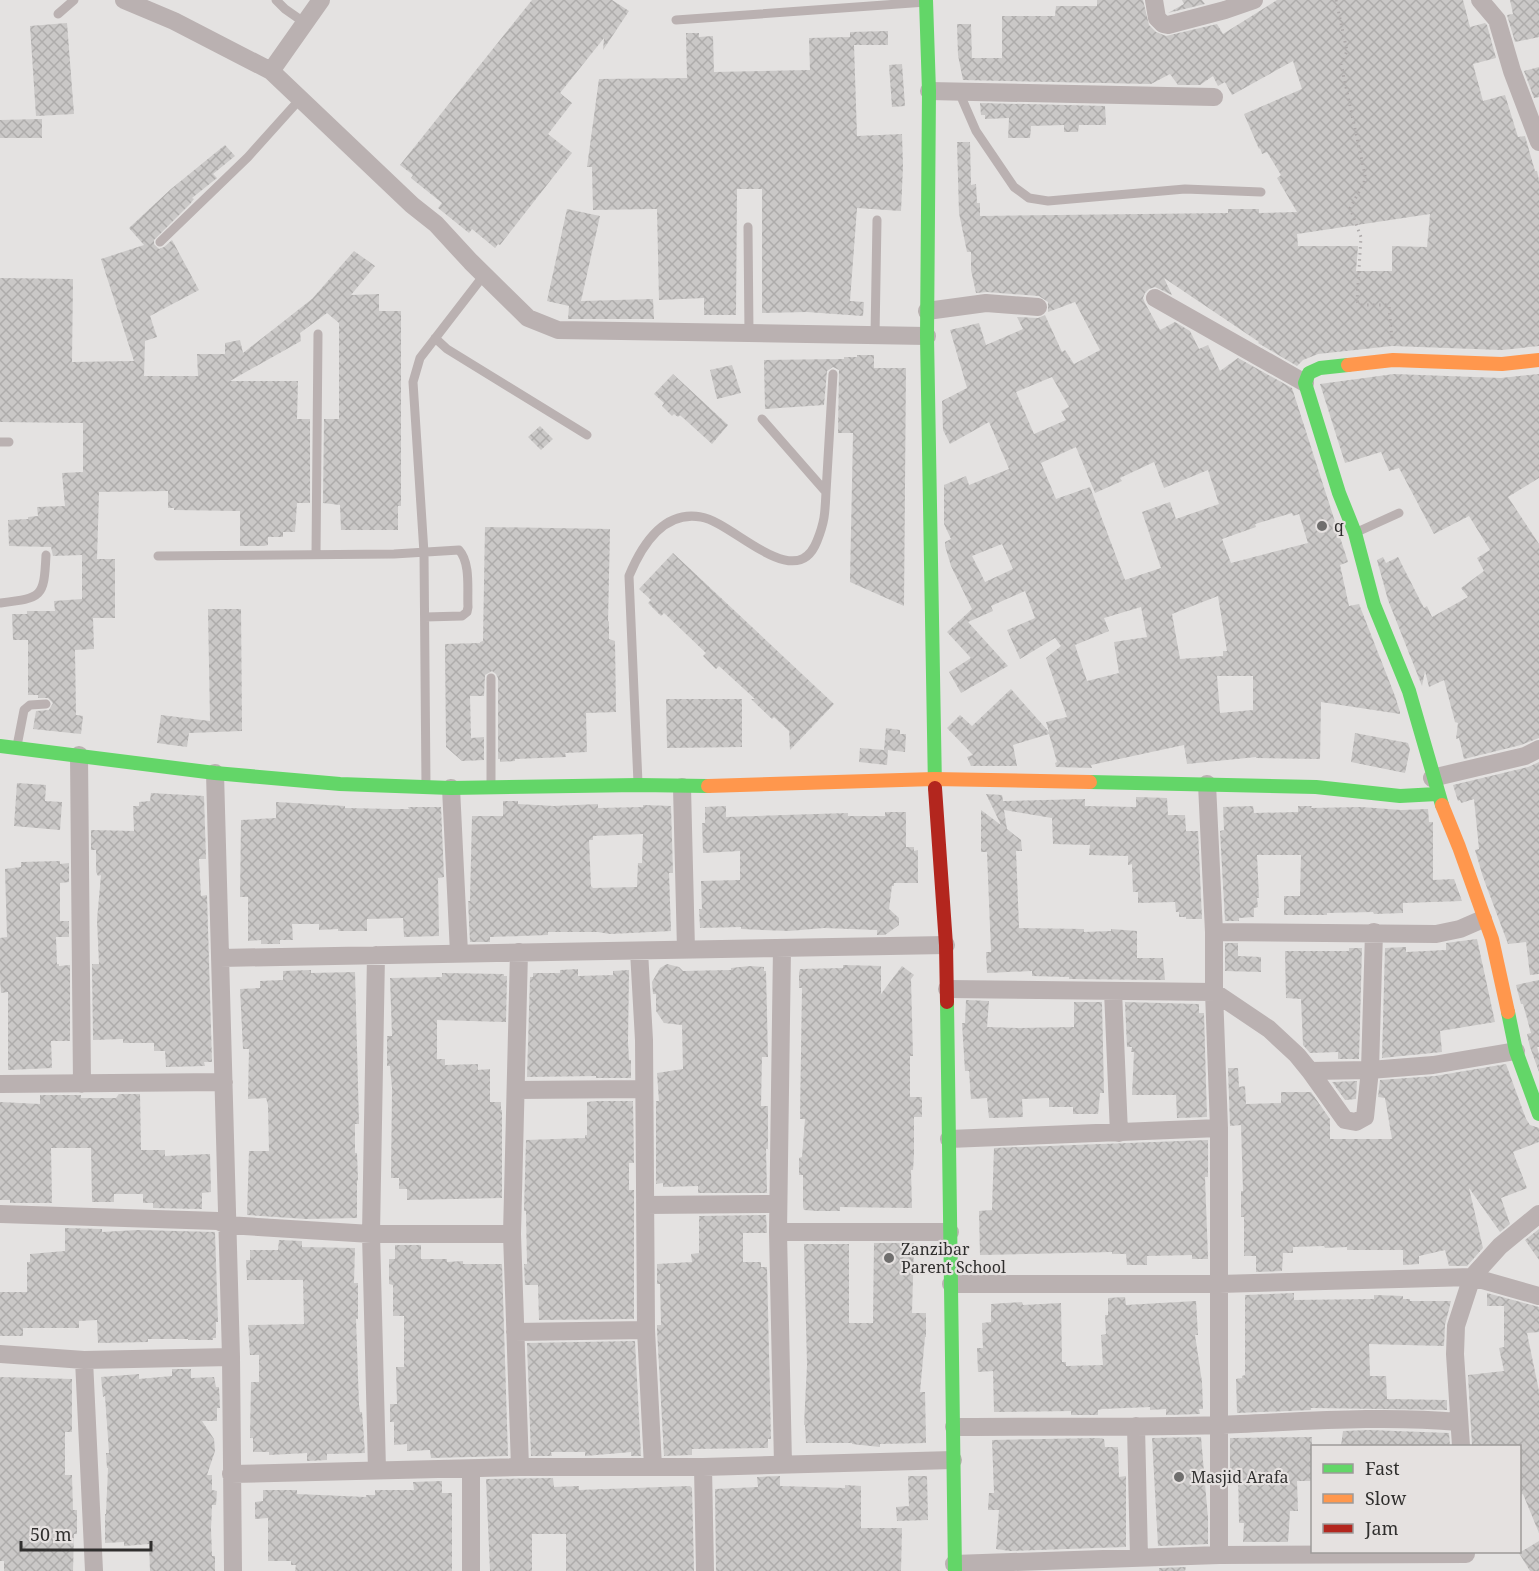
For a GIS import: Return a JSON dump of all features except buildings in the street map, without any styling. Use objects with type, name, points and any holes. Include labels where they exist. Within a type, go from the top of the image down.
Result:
[{"type":"street","points":[[124,0],[174,21],[272,72],[412,205],[436,224],[528,318],[558,330],[927,336]]},
{"type":"street","points":[[272,72],[321,0]]},
{"type":"street","points":[[1154,0],[1157,18],[1163,24],[1168,24],[1225,10],[1254,0]]},
{"type":"street","points":[[1480,0],[1497,20],[1512,71],[1539,142]]},
{"type":"street","points":[[926,1],[929,91],[927,336],[934,779],[946,945],[955,1568],[1138,1558],[1466,1559]]},
{"type":"street","points":[[929,91],[1214,97]]},
{"type":"street","points":[[1155,298],[1305,383]]},
{"type":"street","points":[[927,311],[986,303],[1038,307]]},
{"type":"street","points":[[1539,360],[1502,364],[1393,360],[1320,368],[1309,373],[1305,383],[1339,493],[1355,533],[1374,605],[1409,691],[1434,786],[1492,939],[1516,1051],[1539,1114]]},
{"type":"street","points":[[0,746],[215,774],[340,784],[451,788],[638,785],[682,787],[934,779],[1316,787],[1400,796],[1525,756],[1539,749]]},
{"type":"street","points":[[79,755],[82,1084]]},
{"type":"street","points":[[215,774],[231,1356],[233,1571]]},
{"type":"street","points":[[1207,784],[1214,932],[1219,1128],[1218,1425],[1211,1560]]},
{"type":"street","points":[[682,787],[686,950]]},
{"type":"street","points":[[451,788],[459,953]]},
{"type":"street","points":[[1214,932],[1436,934],[1460,929],[1483,919]]},
{"type":"street","points":[[947,989],[1214,992],[1269,1029],[1297,1055],[1345,1120],[1356,1122],[1365,1117],[1371,1070],[1374,932]]},
{"type":"street","points":[[220,958],[946,945]]},
{"type":"street","points":[[782,948],[778,1232],[783,1464]]},
{"type":"street","points":[[639,951],[644,1040],[646,1330],[653,1467]]},
{"type":"street","points":[[519,952],[512,1234],[520,1467]]},
{"type":"street","points":[[376,955],[371,1234],[377,1470]]},
{"type":"street","points":[[1113,991],[1119,1132]]},
{"type":"street","points":[[1310,1071],[1371,1070],[1433,1065],[1516,1051]]},
{"type":"street","points":[[0,1084],[224,1082]]},
{"type":"street","points":[[516,1090],[643,1089]]},
{"type":"street","points":[[949,1139],[1219,1128]]},
{"type":"street","points":[[646,1205],[778,1204]]},
{"type":"street","points":[[0,1214],[218,1221],[227,1225],[371,1234],[512,1234]]},
{"type":"street","points":[[1461,1445],[1456,1326],[1473,1276],[1500,1246],[1539,1214]]},
{"type":"street","points":[[778,1232],[950,1232]]},
{"type":"street","points":[[951,1284],[1219,1284],[1473,1276],[1539,1296]]},
{"type":"street","points":[[515,1332],[646,1330]]},
{"type":"street","points":[[0,1354],[84,1360],[231,1356]]},
{"type":"street","points":[[84,1360],[94,1571]]},
{"type":"street","points":[[954,1427],[1218,1425],[1368,1418],[1413,1418],[1460,1422]]},
{"type":"street","points":[[1136,1426],[1138,1558]]},
{"type":"street","points":[[231,1474],[520,1467],[703,1467],[953,1460]]},
{"type":"street","points":[[703,1467],[705,1571]]},
{"type":"street","points":[[471,1469],[471,1571]]},
{"type":"lane","points":[[58,14],[74,0]]},
{"type":"lane","points":[[276,0],[305,23]]},
{"type":"lane","points":[[676,20],[926,1]]},
{"type":"lane","points":[[958,92],[976,131],[1014,186],[1029,198],[1048,201],[1185,189],[1261,192]]},
{"type":"lane","points":[[160,242],[248,157],[301,98]]},
{"type":"lane","points":[[875,336],[877,220]]},
{"type":"lane","points":[[748,227],[749,333]]},
{"type":"lane","points":[[426,786],[423,553],[413,382],[420,358],[484,275]]},
{"type":"lane","points":[[316,554],[318,334]]},
{"type":"lane","points":[[435,338],[447,349],[587,435]]},
{"type":"lane","points":[[638,785],[629,576],[638,554],[652,535],[676,518],[700,516],[719,524],[776,558],[792,561],[807,558],[813,551],[825,519],[833,374]]},
{"type":"lane","points":[[762,419],[826,492]]},
{"type":"lane","points":[[1355,533],[1399,513]]},
{"type":"lane","points":[[158,556],[423,553],[459,550],[464,555],[467,612],[462,616],[424,617]]},
{"type":"lane","points":[[0,603],[29,599],[39,594],[45,583],[46,555]]},
{"type":"lane","points":[[490,678],[491,787]]},
{"type":"lane","points":[[17,749],[24,710],[30,705],[46,704]]},
{"type":"path","points":[[1336,0],[1347,51],[1341,64],[1365,175],[1364,183],[1350,208],[1361,237],[1357,301],[1360,305],[1388,304],[1390,307],[1393,360]]},
{"type":"traffic: fast","points":[[926,0],[929,91],[927,336],[935,788]]},
{"type":"traffic: fast","points":[[1348,365],[1320,368],[1309,373],[1305,383],[1339,493],[1355,533],[1374,605],[1409,691],[1442,805]]},
{"type":"traffic: fast","points":[[0,746],[215,773],[340,784],[451,788],[708,786]]},
{"type":"traffic: fast","points":[[1090,782],[1316,787],[1400,796],[1437,794]]},
{"type":"traffic: fast","points":[[947,1002],[955,1571]]},
{"type":"traffic: fast","points":[[1508,1012],[1516,1051],[1539,1114]]},
{"type":"traffic: slow","points":[[1348,365],[1393,360],[1502,364],[1539,360]]},
{"type":"traffic: slow","points":[[708,786],[934,779],[1090,782]]},
{"type":"traffic: slow","points":[[1442,805],[1492,939],[1508,1012]]},
{"type":"traffic: jam","points":[[935,788],[946,945],[947,1002]]},
{"type":"place","name":"q","points":[[1322,526]]},
{"type":"place","name":"Zanzibar Parent School","points":[[889,1258]]},
{"type":"place","name":"Masjid Arafa","points":[[1179,1477]]}]
